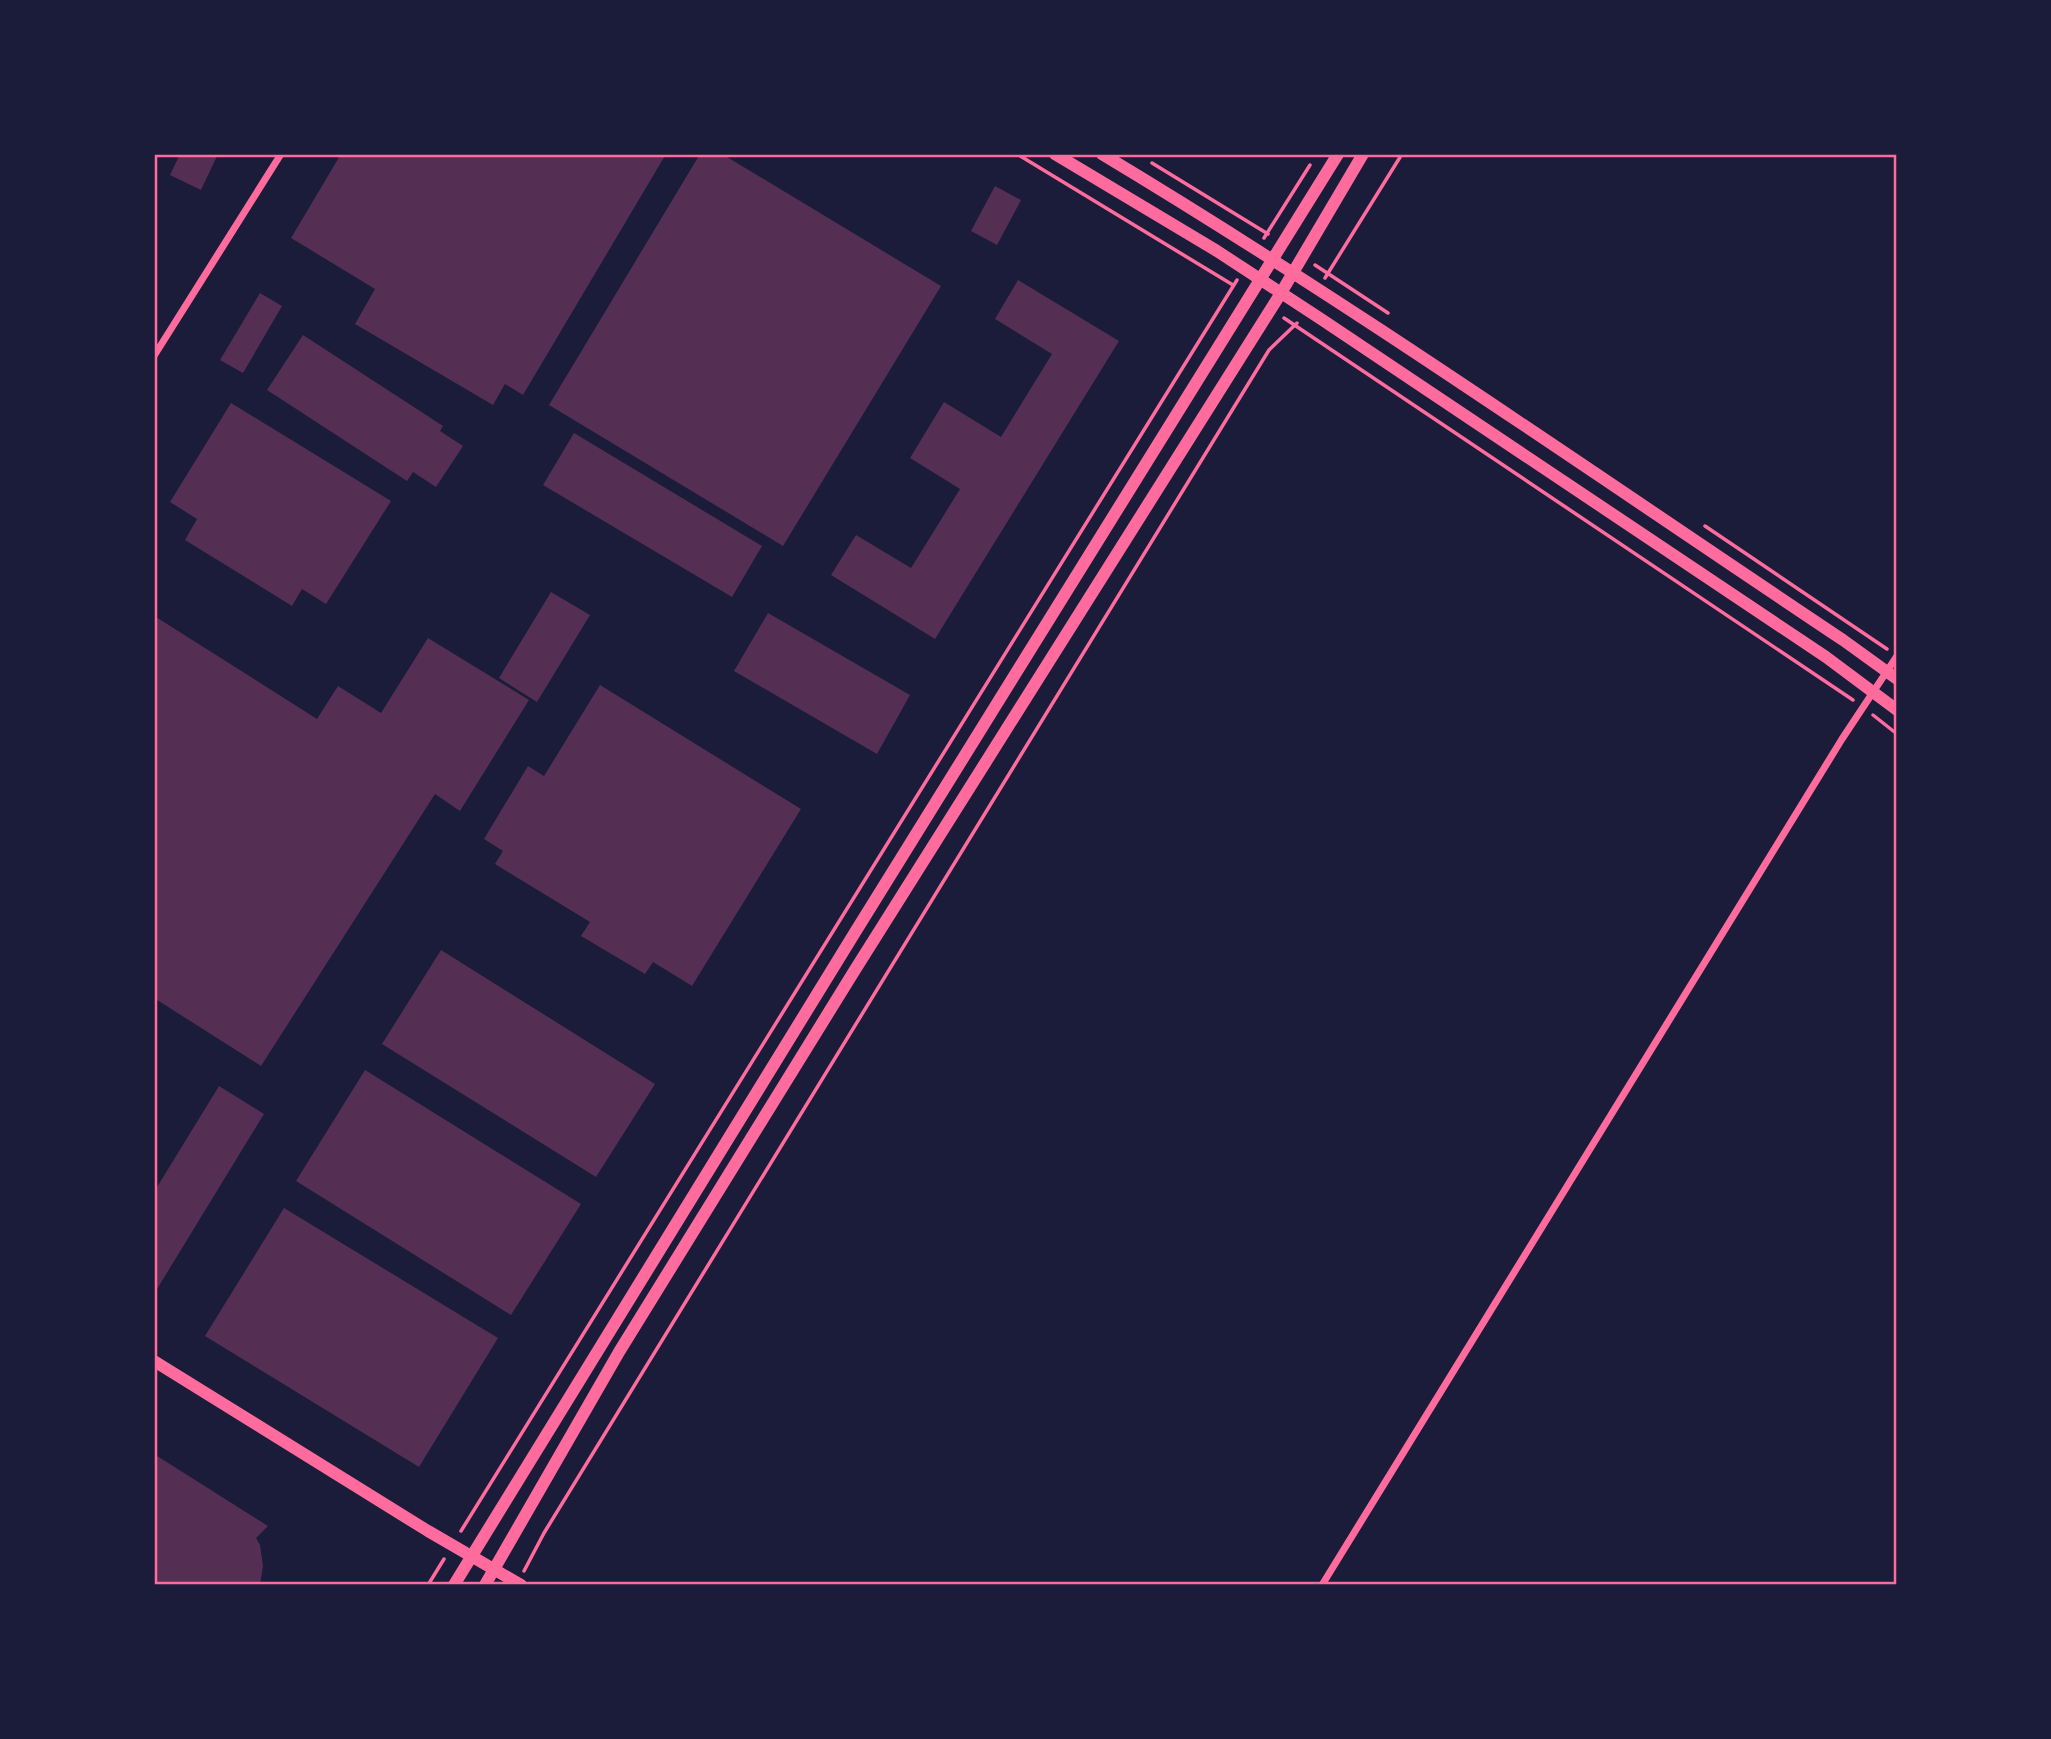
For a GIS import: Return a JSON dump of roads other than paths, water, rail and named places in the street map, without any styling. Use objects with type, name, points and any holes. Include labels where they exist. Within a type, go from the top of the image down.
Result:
[{"type":"street","points":[[154,356],[281,154]]},
{"type":"street","points":[[1055,154],[1306,309],[1815,649],[1897,710]]},
{"type":"street","points":[[1101,154],[1271,258],[1838,636],[1892,675]]},
{"type":"street","points":[[454,1585],[1271,258],[1338,154]]},
{"type":"street","points":[[485,1585],[641,1316],[853,972],[1281,293],[1363,154]]},
{"type":"street","points":[[1322,1585],[1863,708],[1874,691],[1892,675],[1897,656]]},
{"type":"street","points":[[154,1361],[519,1584]]}]
